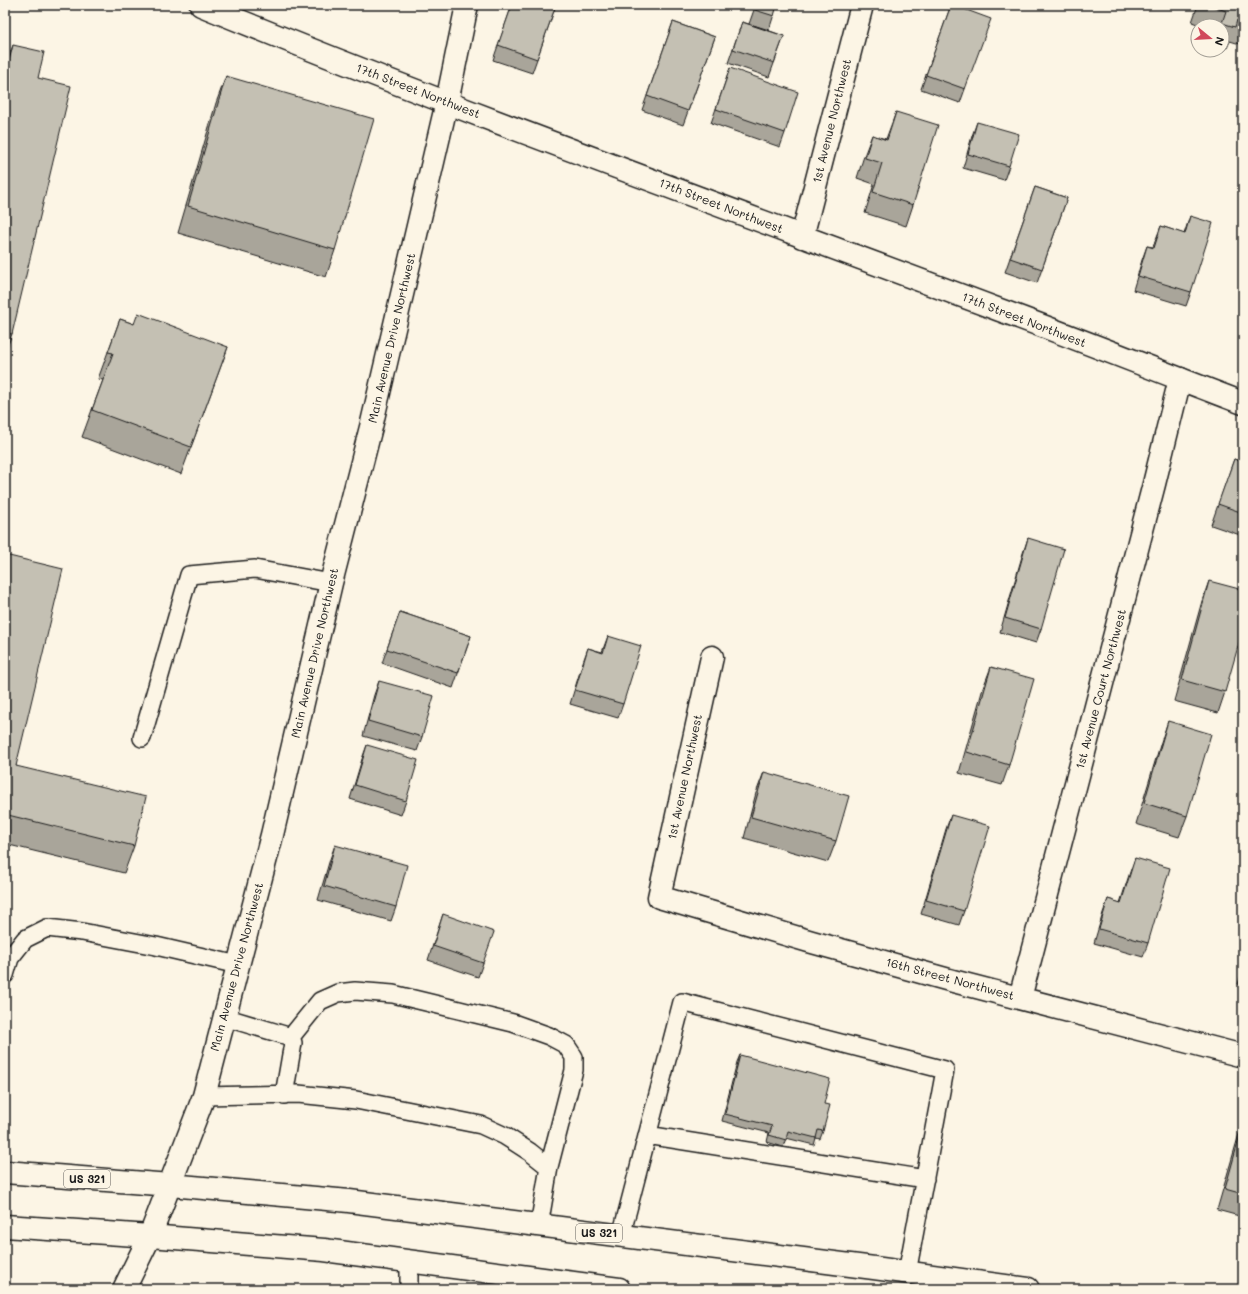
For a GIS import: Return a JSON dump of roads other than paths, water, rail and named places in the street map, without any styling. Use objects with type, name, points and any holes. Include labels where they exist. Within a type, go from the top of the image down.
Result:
[{"type":"main road","name":"17th Street Northwest","points":[[201,5],[328,58],[802,237],[999,309],[1243,403]]},
{"type":"main road","name":"Main Avenue Drive Northwest","points":[[124,1289],[150,1236],[204,1096],[272,835],[331,582],[371,426],[447,102],[467,5]]},
{"type":"main road","name":"1st Avenue Northwest","points":[[802,237],[862,5]]},
{"type":"main road","name":"1st Avenue Court Northwest","points":[[1020,998],[1180,379]]},
{"type":"main road","name":"1st Avenue Northwest","points":[[659,897],[712,657]]},
{"type":"main road","name":"16th Street Northwest","points":[[659,897],[819,944],[953,981],[1243,1056]]},
{"type":"main road","name":"US 321","points":[[5,1172],[349,1201],[1028,1289]]},
{"type":"main road","points":[[5,1226],[324,1250],[619,1289]]},
{"type":"lane","points":[[142,738],[189,575],[256,569],[331,582]]},
{"type":"lane","points":[[5,975],[10,958],[25,939],[47,928],[97,935],[156,946],[238,965]]},
{"type":"lane","points":[[291,1037],[320,1001],[338,993],[355,991],[393,994],[513,1023],[549,1036],[566,1045],[574,1057],[574,1070],[549,1167],[539,1226]]},
{"type":"lane","points":[[621,1236],[682,1002],[946,1070],[907,1273]]},
{"type":"lane","points":[[224,1018],[291,1037]]},
{"type":"lane","points":[[284,1095],[293,1044],[291,1037]]},
{"type":"lane","points":[[204,1096],[298,1094],[356,1100],[481,1125],[505,1136],[530,1152],[549,1167]]},
{"type":"lane","points":[[647,1135],[925,1179]]},
{"type":"lane","points":[[409,1261],[409,1289]]}]
